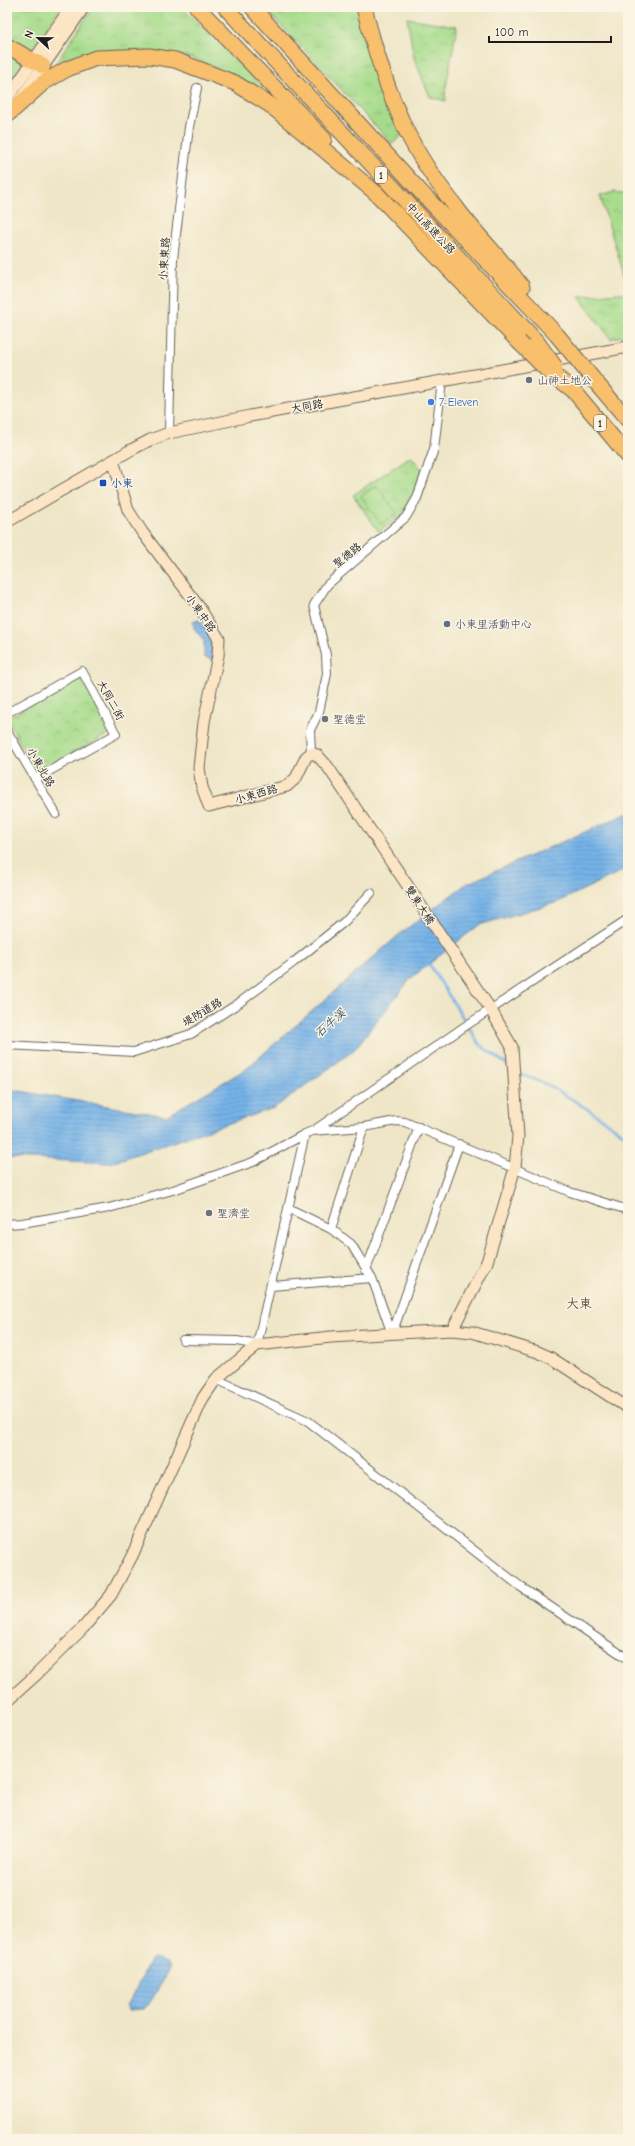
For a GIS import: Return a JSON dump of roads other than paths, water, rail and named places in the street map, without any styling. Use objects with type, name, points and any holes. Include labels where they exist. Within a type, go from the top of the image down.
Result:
[{"type":"highway","points":[[197,7],[519,342],[547,370],[573,390]]},
{"type":"highway","name":"中山高速公路","points":[[226,7],[537,342],[573,390],[628,456]]},
{"type":"highway","name":"中山高速公路","points":[[252,7],[420,191],[557,335],[628,420]]},
{"type":"highway","points":[[364,7],[375,52],[394,102],[405,129],[425,163],[456,208],[504,261],[557,335]]},
{"type":"highway","points":[[7,46],[38,64]]},
{"type":"highway","points":[[9,110],[43,83],[67,69],[96,58],[149,56],[175,60],[235,82],[270,105],[376,193]]},
{"type":"street","points":[[9,110],[71,7]]},
{"type":"street","points":[[38,64],[84,7]]},
{"type":"street","name":"小東東路","points":[[169,433],[173,259],[189,127],[197,88]]},
{"type":"street","name":"大同路","points":[[7,522],[113,460],[150,440],[169,433],[250,416],[628,347]]},
{"type":"street","name":"聖德路","points":[[311,753],[310,730],[319,712],[327,674],[326,655],[314,605],[327,585],[406,517],[417,498],[434,449],[442,381]]},
{"type":"street","name":"小東中路","points":[[113,460],[128,510],[142,532],[199,607],[220,639],[218,656],[204,722],[199,768],[202,787],[209,806]]},
{"type":"street","name":"大同二街","points":[[7,713],[82,671],[116,734],[35,779]]},
{"type":"street","name":"小東北路","points":[[7,731],[56,814]]},
{"type":"street","name":"雙東大橋","points":[[311,753],[322,759],[491,1010],[512,1047],[518,1136],[515,1168],[487,1262],[452,1330]]},
{"type":"street","name":"小東西路","points":[[209,806],[287,786],[296,778],[306,757],[311,753]]},
{"type":"street","name":"堤防道路","points":[[7,1045],[134,1052],[191,1034],[238,1003],[294,962],[344,922],[371,893]]},
{"type":"street","points":[[7,1224],[22,1223],[109,1208],[176,1189],[253,1162],[308,1132],[628,919]]},
{"type":"street","points":[[308,1132],[364,1127],[396,1121],[419,1127],[570,1192],[628,1210]]},
{"type":"street","points":[[331,1229],[364,1127]]},
{"type":"street","points":[[366,1270],[419,1127]]},
{"type":"street","points":[[7,1701],[36,1675],[83,1628],[111,1594],[132,1556],[194,1415],[203,1398],[216,1379],[257,1345],[288,1208],[308,1132]]},
{"type":"street","points":[[392,1334],[459,1144]]},
{"type":"street","points":[[288,1208],[331,1229],[351,1244],[372,1278],[392,1334]]},
{"type":"street","points":[[271,1286],[372,1278]]},
{"type":"street","points":[[183,1340],[237,1341],[257,1345],[331,1337],[452,1330],[472,1332],[538,1352],[551,1358],[628,1408]]},
{"type":"street","points":[[216,1379],[308,1421],[521,1587],[628,1659]]},
{"type":"water","points":[[200,620],[213,639],[214,660],[204,657],[204,641],[194,628],[193,621]]},
{"type":"water","name":"石牛溪","points":[[628,813],[628,868],[558,902],[479,925],[411,978],[353,1051],[274,1108],[110,1163],[7,1158],[7,1089],[166,1116],[246,1069],[401,933],[466,884]]},
{"type":"water","points":[[156,1958],[168,1964],[170,1969],[151,2001],[144,2009],[128,2010],[127,2006],[151,1959]]},
{"type":"waterway","points":[[428,962],[480,1045],[510,1067]]},
{"type":"waterway","points":[[517,1072],[544,1083],[558,1091],[628,1137]]},
{"type":"place","name":"山神土地公","points":[[529,380]]},
{"type":"place","name":"7-Eleven","points":[[431,402]]},
{"type":"place","name":"小東","points":[[103,483]]},
{"type":"place","name":"小東里活動中心","points":[[447,624]]},
{"type":"place","name":"聖德堂","points":[[325,719]]},
{"type":"place","name":"聖濟堂","points":[[209,1213]]},
{"type":"district","name":"大東","points":[[579,1303]]}]
